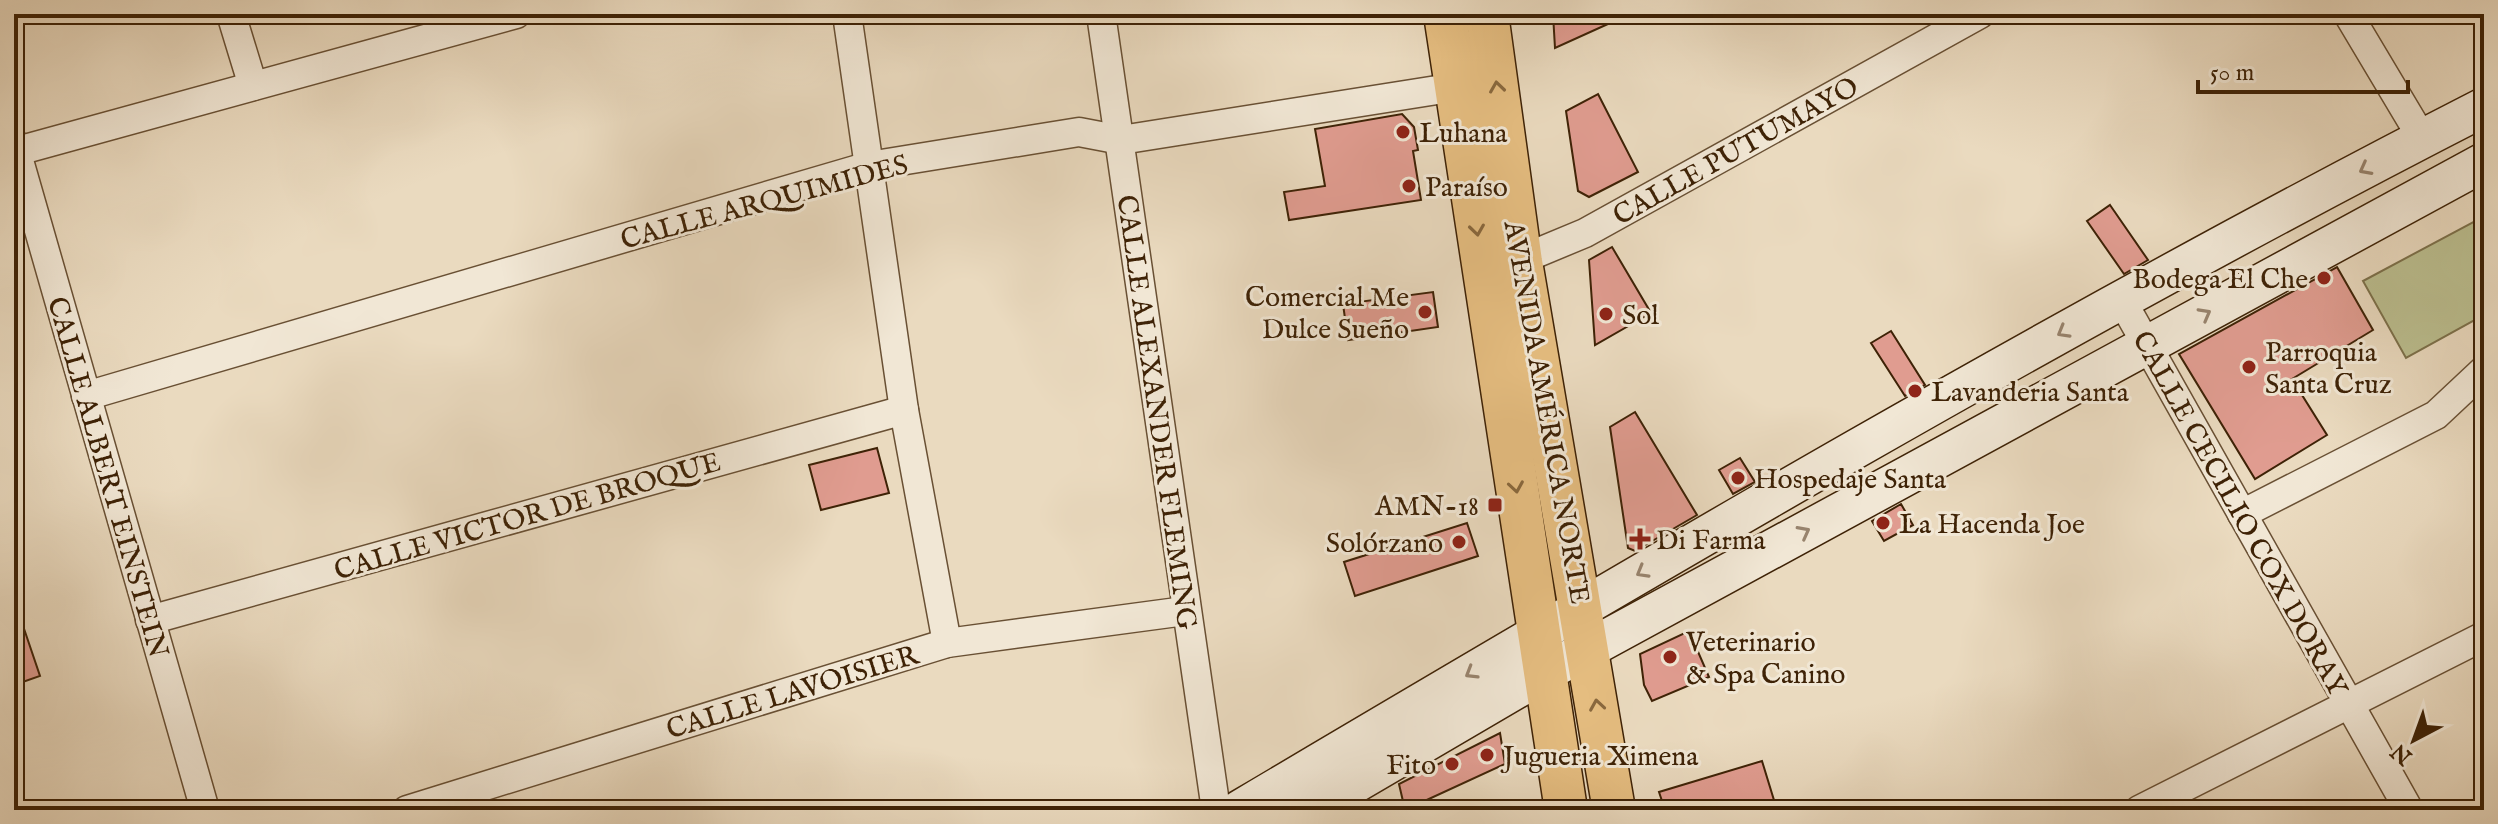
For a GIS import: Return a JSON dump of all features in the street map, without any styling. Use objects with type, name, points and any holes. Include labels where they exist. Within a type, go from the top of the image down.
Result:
[{"type":"main road","name":"AVENIDA AMÉRICA NORTE","points":[[1445,14],[1456,87],[1502,267],[1581,606],[1614,810]]},
{"type":"main road","name":"AVENIDA AMÉRICA NORTE","points":[[1487,14],[1502,267],[1541,653],[1566,810]]},
{"type":"street","points":[[231,14],[253,86]]},
{"type":"street","points":[[15,149],[253,86],[457,21],[516,14]]},
{"type":"street","points":[[847,14],[904,410],[947,643]]},
{"type":"street","name":"CALLE ALEXANDER FLEMING","points":[[1101,14],[1216,810]]},
{"type":"street","name":"CALLE PUTUMAYO","points":[[1502,267],[1585,233],[1980,14]]},
{"type":"street","points":[[2348,14],[2422,138]]},
{"type":"street","name":"CALLE ARQUIMIDES","points":[[86,396],[869,166],[1079,132],[1121,140],[1456,87]]},
{"type":"street","points":[[1310,810],[1541,653],[1581,606],[2121,299],[2484,107]]},
{"type":"street","name":"CALLE ALBERT EINSTEIN","points":[[15,149],[205,810]]},
{"type":"street","points":[[1239,810],[1541,653],[1588,649],[2484,162]]},
{"type":"street","name":"CALLE CECILIO COX DORAY","points":[[2121,299],[2409,810]]},
{"type":"street","points":[[2242,514],[2436,415],[2484,370]]},
{"type":"street","name":"CALLE VICTOR DE BROQUE","points":[[150,620],[904,410]]},
{"type":"street","name":"CALLE LAVOISIER","points":[[407,810],[947,643],[1185,611]]},
{"type":"street","points":[[2139,810],[2484,636]]},
{"type":"green space","points":[[2479,219],[2484,228],[2484,315],[2406,358],[2363,281]]},
{"type":"building","points":[[1553,14],[1630,14],[1555,48]]},
{"type":"building","points":[[1598,94],[1638,172],[1589,197],[1578,191],[1566,111]]},
{"type":"building","points":[[1402,114],[1414,127],[1418,150],[1413,151],[1421,200],[1289,220],[1284,192],[1325,186],[1315,129]]},
{"type":"building","points":[[2110,205],[2148,260],[2124,274],[2087,221]]},
{"type":"building","points":[[1612,247],[1651,313],[1595,345],[1589,260]]},
{"type":"building","name":"Parroquia Santa Cruz","points":[[2337,267],[2373,330],[2292,379],[2327,435],[2255,479],[2179,354]]},
{"type":"building","points":[[1433,292],[1438,327],[1348,340],[1343,304]]},
{"type":"building","points":[[1891,331],[1925,385],[1905,396],[1871,343]]},
{"type":"building","points":[[1635,412],[1697,515],[1635,551],[1628,548],[1610,427]]},
{"type":"building","points":[[877,448],[889,493],[821,510],[809,465]]},
{"type":"building","name":"Hospedaje Santa","points":[[1740,458],[1755,482],[1733,494],[1719,470]]},
{"type":"building","points":[[1901,504],[1913,525],[1884,541],[1872,521]]},
{"type":"building","points":[[1467,523],[1478,556],[1355,596],[1344,562]]},
{"type":"building","points":[[18,611],[40,676],[14,685],[14,612]]},
{"type":"building","name":"Veterinario & Spa Canino","points":[[1689,631],[1709,677],[1652,701],[1644,685],[1640,654]]},
{"type":"building","points":[[1500,733],[1505,764],[1405,810],[1399,784]]},
{"type":"building","points":[[1762,761],[1777,810],[1665,810],[1659,792]]},
{"type":"place","name":"Luhana","points":[[1403,132]]},
{"type":"place","name":"Paraíso","points":[[1409,186]]},
{"type":"place","name":"Bodega El Che","points":[[2324,278]]},
{"type":"place","name":"Comercial Me Dulce Sueño","points":[[1425,312]]},
{"type":"place","name":"Sol","points":[[1606,314]]},
{"type":"place","name":"Parroquia Santa Cruz","points":[[2249,367]]},
{"type":"place","name":"Lavanderia Santa","points":[[1915,391]]},
{"type":"place","name":"Hospedaje Santa","points":[[1738,478]]},
{"type":"place","name":"AMN-18","points":[[1495,505]]},
{"type":"place","name":"La Hacenda Joe","points":[[1883,523]]},
{"type":"place","name":"Di Farma","points":[[1640,539]]},
{"type":"place","name":"Solórzano","points":[[1459,542]]},
{"type":"place","name":"Veterinario & Spa Canino","points":[[1670,657]]},
{"type":"place","name":"Jugueria Ximena","points":[[1487,755]]},
{"type":"place","name":"Fito","points":[[1452,764]]}]
